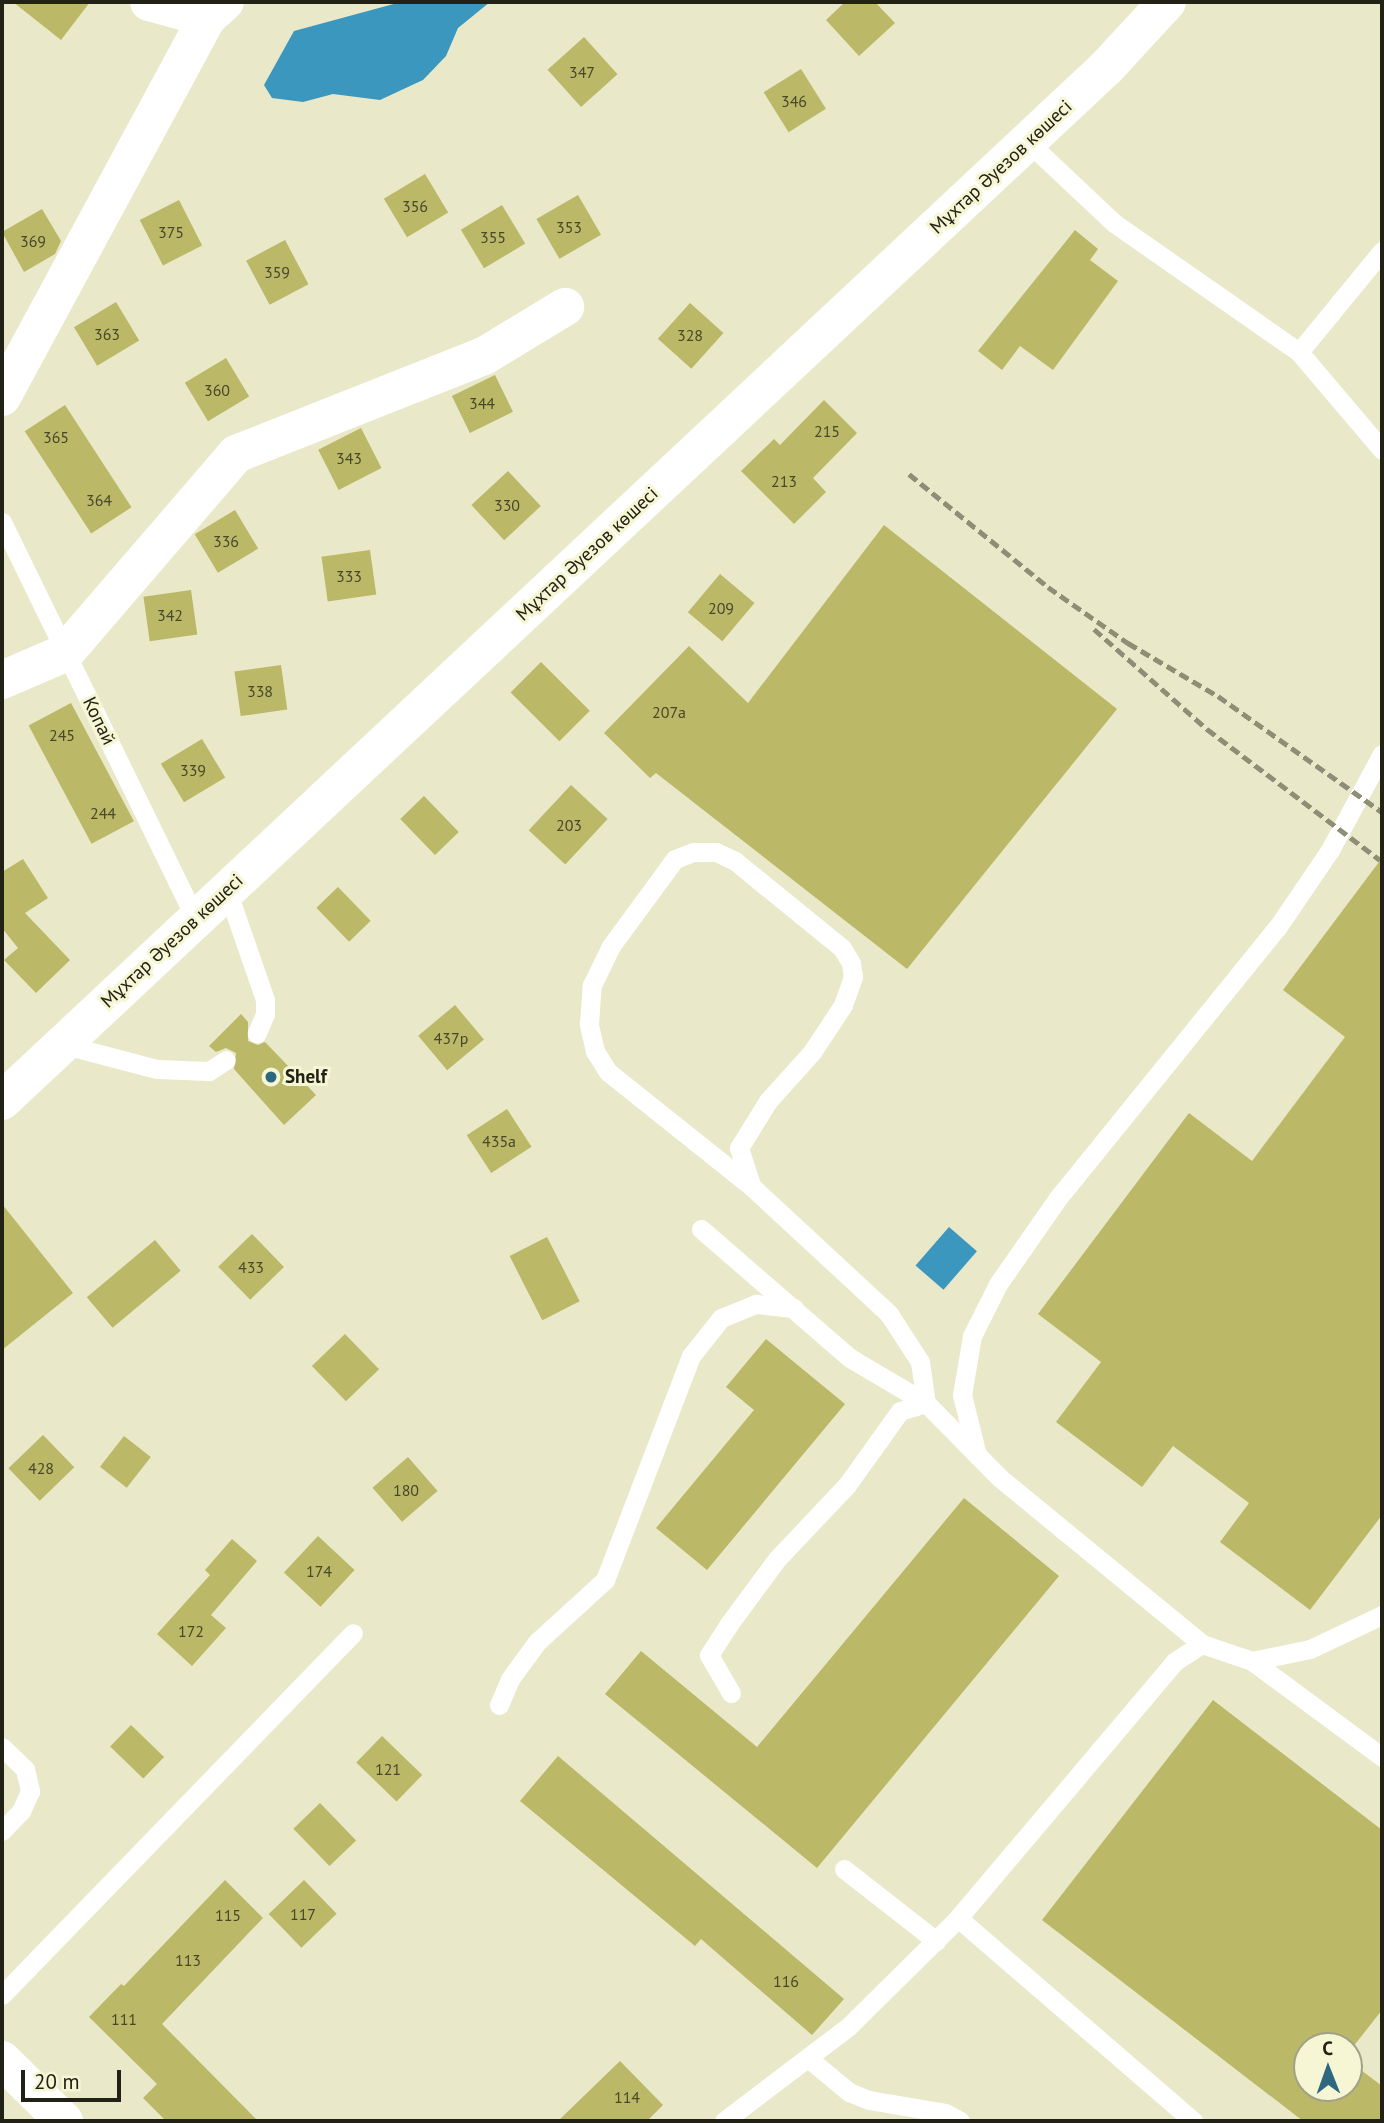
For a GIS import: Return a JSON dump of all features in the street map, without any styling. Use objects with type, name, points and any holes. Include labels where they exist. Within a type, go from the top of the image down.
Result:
[{"type":"street","points":[[2,397],[216,10],[149,2]]},
{"type":"street","name":"Мұхтар Әуезов көшесі","points":[[2,1101],[1028,142],[1106,68],[1167,2]]},
{"type":"street","points":[[2,680],[65,653],[236,454],[485,356],[565,307]]},
{"type":"street","points":[[2,2060],[64,2121]]},
{"type":"lane","points":[[1028,142],[1114,223],[1299,352],[1382,450]]},
{"type":"lane","points":[[1299,352],[1382,251]]},
{"type":"lane","name":"Копай","points":[[2,522],[196,919]]},
{"type":"lane","points":[[977,1455],[962,1395],[972,1336],[998,1284],[1058,1198],[1277,928],[1330,850],[1382,754]]},
{"type":"lane","points":[[751,1186],[739,1148],[768,1101],[813,1052],[843,1005],[853,977],[851,962],[842,948],[736,860],[716,852],[693,852],[676,859],[611,946],[592,985],[589,1024],[595,1051],[608,1072],[751,1186],[890,1314],[920,1362],[926,1403]]},
{"type":"lane","points":[[227,890],[265,1000],[265,1014],[257,1033]]},
{"type":"lane","points":[[61,1044],[158,1069],[209,1070],[226,1060]]},
{"type":"lane","points":[[701,1229],[850,1357],[926,1403],[977,1455],[1202,1644],[1252,1661],[1382,1757]]},
{"type":"lane","points":[[499,1705],[510,1679],[537,1642],[605,1580],[691,1356],[721,1318],[756,1304],[794,1308]]},
{"type":"lane","points":[[732,1693],[709,1655],[729,1623],[777,1559],[847,1485],[900,1411],[926,1403]]},
{"type":"lane","points":[[1252,1661],[1310,1649],[1382,1615]]},
{"type":"lane","points":[[2,1995],[353,1633]]},
{"type":"lane","points":[[724,2121],[849,2026],[936,1941],[1174,1662],[1202,1644]]},
{"type":"lane","points":[[2,1747],[24,1769],[30,1791],[22,1811],[2,1831]]},
{"type":"lane","points":[[844,1869],[936,1941]]},
{"type":"lane","points":[[958,1918],[1193,2121]]},
{"type":"lane","points":[[809,2059],[849,2092],[869,2100],[945,2113],[960,2121]]},
{"type":"water","points":[[401,2],[490,2],[458,28],[446,56],[423,80],[380,100],[333,94],[303,102],[272,98],[264,85],[294,31]]},
{"type":"water","points":[[949,1227],[977,1251],[943,1290],[916,1265]]},
{"type":"building","points":[[13,2],[90,2],[61,40]]},
{"type":"building","points":[[845,2],[875,2],[895,23],[859,56],[826,20]]},
{"type":"building","points":[[584,37],[617,74],[581,107],[548,70]]},
{"type":"building","points":[[801,69],[826,109],[789,132],[764,92]]},
{"type":"building","points":[[425,174],[448,213],[407,237],[384,199]]},
{"type":"building","points":[[578,195],[601,235],[559,259],[536,219]]},
{"type":"building","points":[[179,200],[202,245],[163,265],[140,220]]},
{"type":"building","points":[[502,205],[525,244],[484,268],[461,230]]},
{"type":"building","points":[[42,209],[61,241],[55,254],[24,272],[2,232]]},
{"type":"building","points":[[1075,230],[1098,249],[1090,260],[1118,281],[1053,370],[1020,346],[1002,370],[978,351]]},
{"type":"building","points":[[285,240],[308,284],[270,305],[246,261]]},
{"type":"building","points":[[116,302],[139,341],[97,366],[74,327]]},
{"type":"building","points":[[690,303],[723,333],[691,369],[658,339]]},
{"type":"building","points":[[226,358],[249,397],[208,421],[185,383]]},
{"type":"building","points":[[495,375],[513,412],[470,433],[452,396]]},
{"type":"building","points":[[824,400],[857,433],[813,478],[826,492],[794,524],[741,471],[774,439],[780,445]]},
{"type":"building","points":[[65,405],[131,507],[91,533],[25,431]]},
{"type":"building","points":[[361,428],[381,468],[339,490],[318,450]]},
{"type":"building","points":[[508,471],[541,506],[504,540],[471,505]]},
{"type":"building","points":[[235,510],[258,549],[218,573],[195,534]]},
{"type":"building","points":[[884,525],[1117,709],[907,969],[656,773],[650,778],[604,733],[689,646],[748,703]]},
{"type":"building","points":[[370,550],[376,595],[328,601],[321,557]]},
{"type":"building","points":[[720,574],[754,603],[722,641],[688,612]]},
{"type":"building","points":[[191,590],[197,635],[150,641],[143,597]]},
{"type":"building","points":[[541,662],[590,711],[559,741],[511,692]]},
{"type":"building","points":[[281,665],[287,710],[241,716],[234,672]]},
{"type":"building","points":[[71,703],[134,821],[92,844],[29,726]]},
{"type":"building","points":[[202,739],[225,778],[184,802],[161,764]]},
{"type":"building","points":[[571,785],[608,819],[565,864],[529,830]]},
{"type":"building","points":[[424,796],[459,832],[435,855],[400,819]]},
{"type":"building","points":[[1382,858],[1382,1515],[1310,1610],[1220,1542],[1249,1503],[1173,1446],[1142,1487],[1056,1422],[1101,1362],[1038,1314],[1189,1113],[1252,1161],[1345,1037],[1283,990]]},
{"type":"building","points":[[23,859],[48,898],[25,913],[70,960],[36,993],[4,960],[18,948],[2,928],[2,872]]},
{"type":"building","points":[[338,887],[371,921],[349,942],[316,908]]},
{"type":"building","points":[[455,1005],[484,1039],[447,1070],[418,1036]]},
{"type":"building","name":"Shelf","points":[[241,1014],[248,1022],[248,1041],[258,1045],[265,1042],[316,1095],[284,1125],[234,1069],[236,1053],[226,1048],[216,1052],[209,1046]]},
{"type":"building","points":[[507,1109],[532,1147],[491,1173],[467,1135]]},
{"type":"building","points":[[2,1204],[73,1293],[2,1350]]},
{"type":"building","points":[[252,1234],[284,1267],[250,1300],[218,1267]]},
{"type":"building","points":[[547,1237],[580,1301],[542,1320],[510,1256]]},
{"type":"building","points":[[155,1240],[181,1271],[113,1328],[87,1297]]},
{"type":"building","points":[[345,1334],[379,1369],[346,1401],[312,1366]]},
{"type":"building","points":[[766,1339],[845,1404],[707,1570],[656,1528],[754,1410],[726,1387]]},
{"type":"building","points":[[43,1435],[74,1467],[40,1501],[8,1468]]},
{"type":"building","points":[[124,1436],[151,1457],[127,1488],[100,1467]]},
{"type":"building","points":[[408,1457],[438,1491],[402,1522],[373,1488]]},
{"type":"building","points":[[964,1498],[1059,1576],[817,1868],[605,1694],[641,1651],[757,1747]]},
{"type":"building","points":[[318,1536],[355,1570],[320,1607],[284,1573]]},
{"type":"building","points":[[232,1539],[257,1561],[211,1615],[226,1628],[192,1666],[157,1634],[210,1575],[205,1570]]},
{"type":"building","points":[[1213,1700],[1382,1830],[1382,2010],[1363,2034],[1363,2032],[1293,2032],[1293,2102],[1363,2102],[1363,2072],[1382,2086],[1382,2121],[1303,2121],[1042,1920]]},
{"type":"building","points":[[131,1725],[164,1757],[143,1779],[110,1747]]},
{"type":"building","points":[[382,1736],[422,1775],[397,1802],[356,1763]]},
{"type":"building","points":[[558,1756],[844,1999],[812,2035],[701,1939],[695,1946],[520,1801]]},
{"type":"building","points":[[320,1803],[356,1840],[330,1866],[293,1829]]},
{"type":"building","points":[[225,1880],[263,1918],[162,2024],[258,2121],[166,2121],[143,2098],[157,2084],[89,2017],[121,1984],[124,1986]]},
{"type":"building","points":[[304,1880],[337,1914],[301,1948],[269,1914]]},
{"type":"building","points":[[620,2061],[663,2105],[647,2121],[558,2121]]},
{"type":"railway","points":[[909,474],[1048,587],[1128,643],[1218,696],[1382,812]]},
{"type":"railway","points":[[1094,629],[1207,729],[1380,860]]},
{"type":"place","name":"Shelf","points":[[271,1077]]}]
